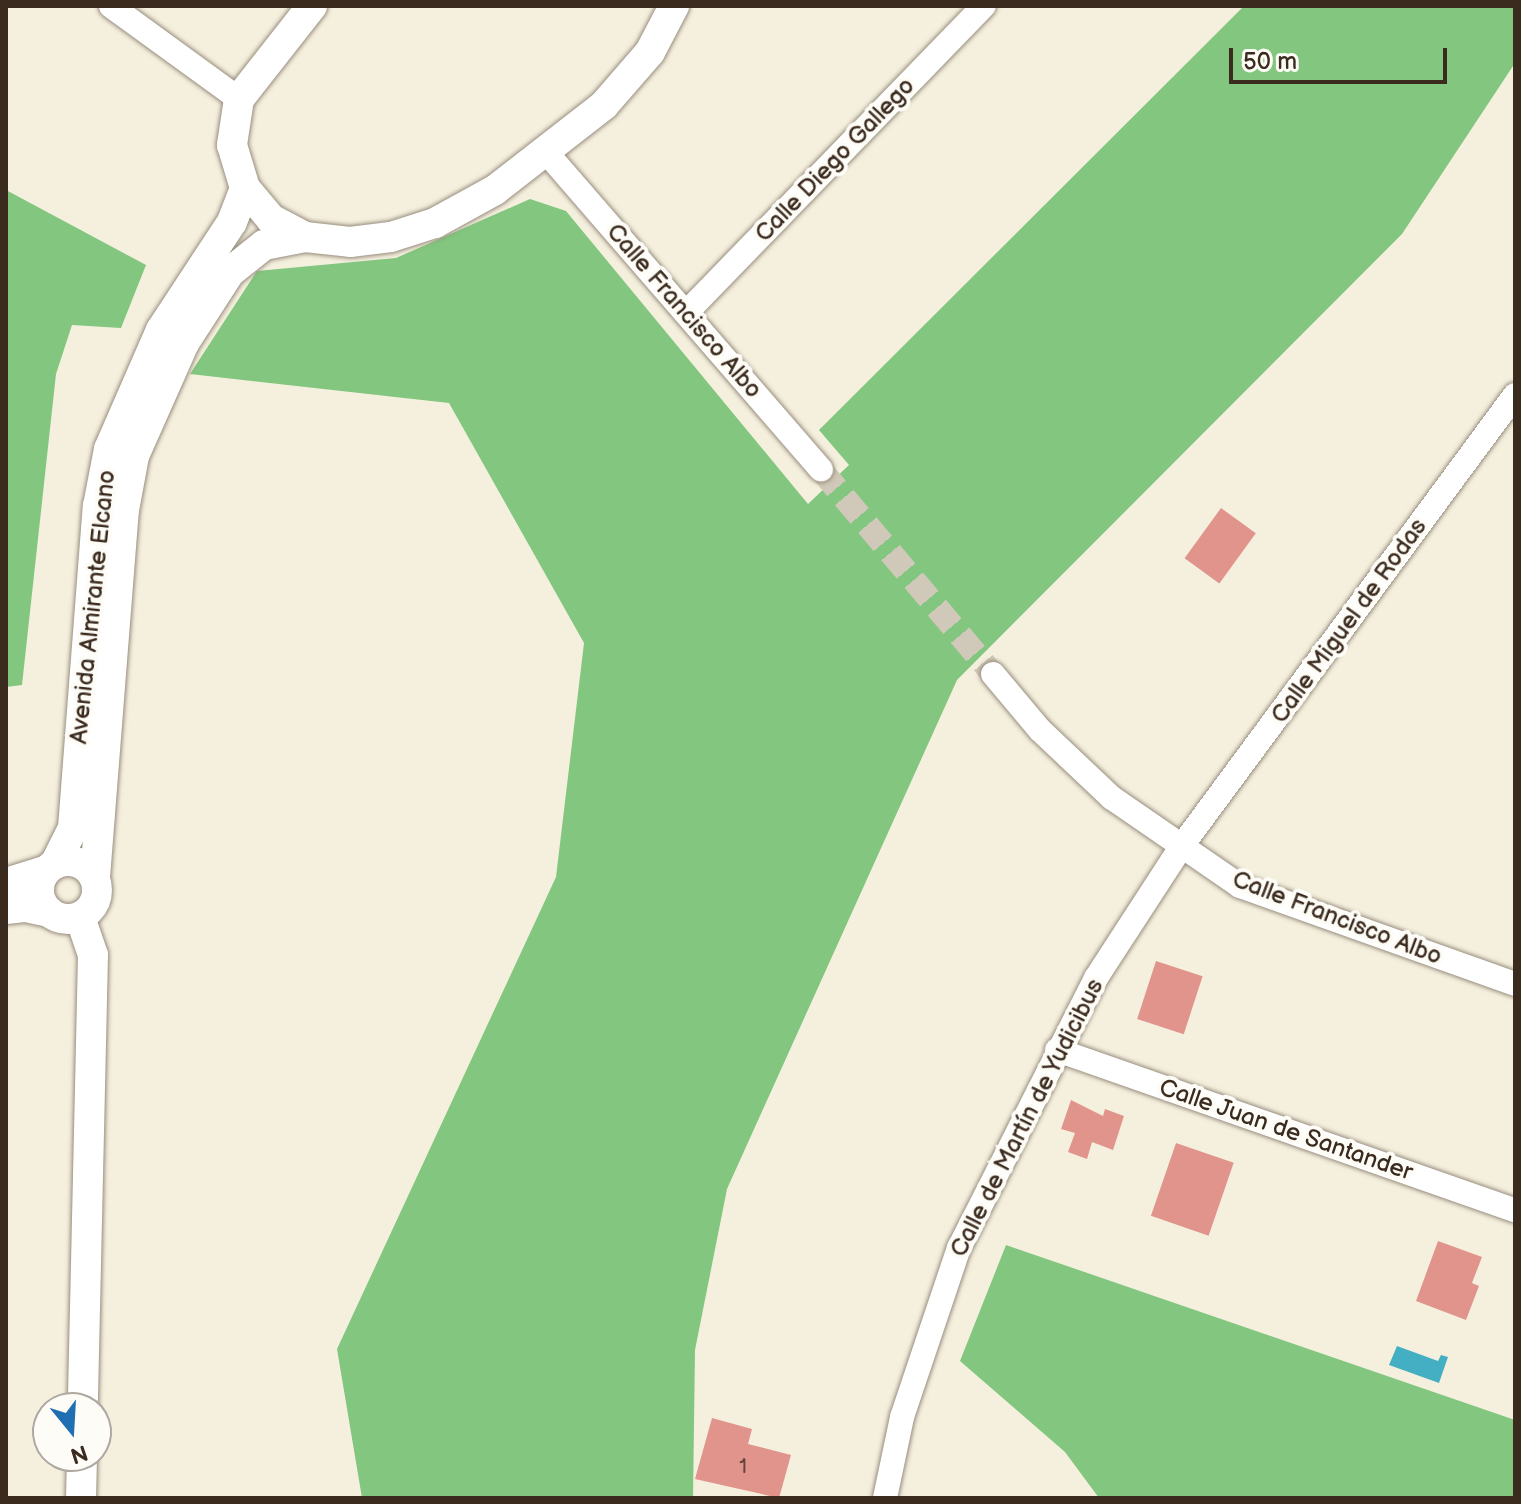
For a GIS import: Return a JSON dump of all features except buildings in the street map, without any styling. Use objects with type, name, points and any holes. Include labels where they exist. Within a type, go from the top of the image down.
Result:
[{"type":"street","points":[[111,6],[239,99]]},
{"type":"street","points":[[312,6],[239,99],[232,145],[245,188],[271,219],[305,237],[350,242],[391,237],[435,223],[495,190],[604,105],[650,52],[674,6]]},
{"type":"street","name":"Calle Diego Gallego","points":[[686,313],[984,6]]},
{"type":"street","name":"Calle Francisco Albo","points":[[546,152],[821,470]]},
{"type":"street","name":"Avenida Almirante Elcano","points":[[50,867],[73,828],[98,506],[109,449],[161,330],[232,222],[245,188]]},
{"type":"street","name":"Avenida Almirante Elcano","points":[[95,877],[124,510],[134,456],[184,343],[230,272],[264,245],[305,237]]},
{"type":"street","name":"Calle Miguel de Rodas","points":[[1181,847],[1515,395]]},
{"type":"street","name":"Calle Francisco Albo","points":[[993,674],[1040,730],[1112,798],[1240,886],[1515,984]]},
{"type":"street","name":"Calle de Martín de Yudicibus","points":[[885,1498],[902,1417],[959,1248],[1096,978],[1181,847]]},
{"type":"street","points":[[6,883],[50,867],[78,862],[95,877],[96,900],[80,917],[69,920],[26,907],[6,909]]},
{"type":"street","points":[[49,912],[39,893],[50,867]]},
{"type":"street","points":[[80,917],[93,955],[83,1392]]},
{"type":"street","name":"Calle Juan de Santander","points":[[1057,1050],[1515,1210]]},
{"type":"street","points":[[81,1498],[82,1472]]},
{"type":"green space","points":[[1244,6],[1515,6],[1515,63],[1402,234],[957,680],[727,1189],[695,1350],[693,1498],[362,1498],[337,1349],[556,877],[584,643],[449,403],[190,374],[257,271],[396,258],[530,199],[566,211],[808,504],[849,465],[819,430]]},
{"type":"green space","points":[[6,190],[146,265],[121,328],[72,325],[56,374],[22,685],[6,687]]},
{"type":"green space","points":[[1006,1245],[1515,1420],[1515,1498],[1099,1498],[1065,1452],[960,1361]]},
{"type":"water","points":[[1397,1346],[1438,1361],[1441,1355],[1448,1357],[1439,1383],[1389,1365]]},
{"type":"tunnel","points":[[821,470],[993,674]]}]
